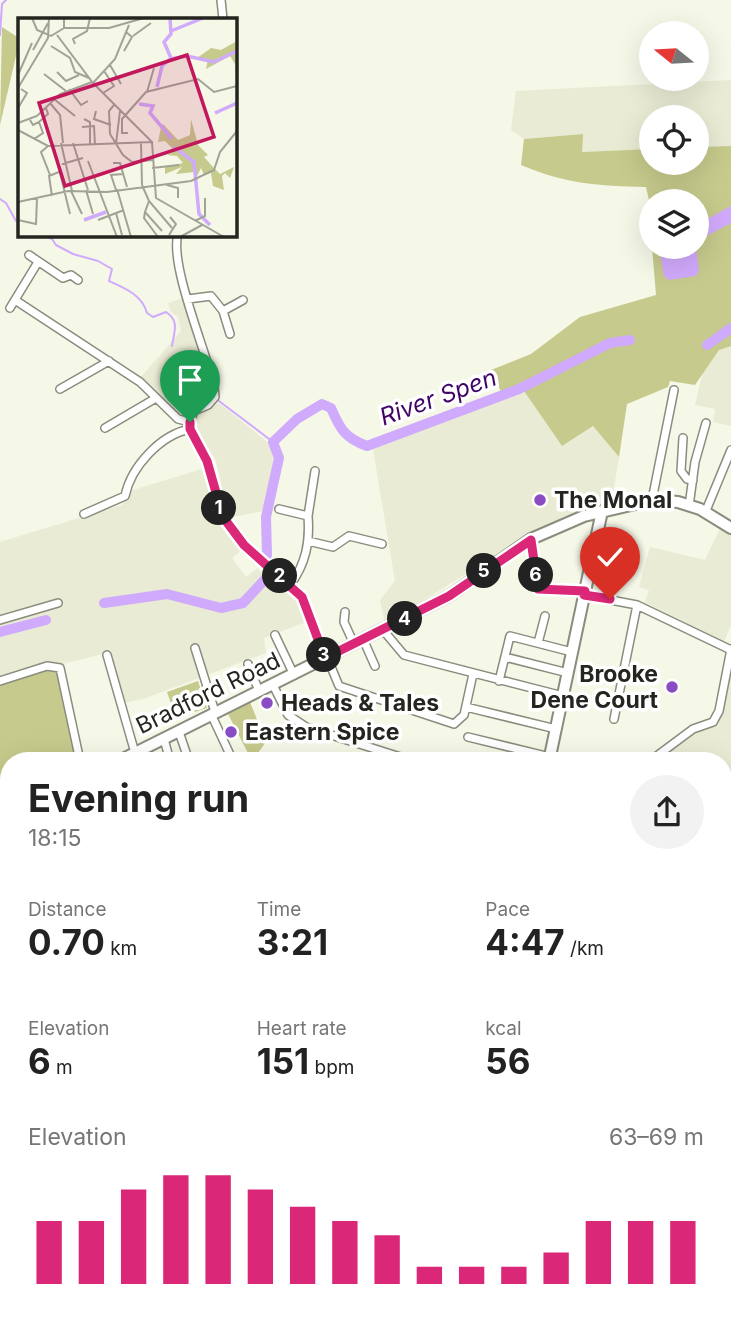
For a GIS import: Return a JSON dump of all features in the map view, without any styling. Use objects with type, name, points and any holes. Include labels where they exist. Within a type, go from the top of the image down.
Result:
[{"type":"main road","name":"Bradford Road","points":[[137,752],[449,596],[531,540],[602,511],[652,500],[689,506],[731,528]]},
{"type":"main road","points":[[551,752],[602,511]]},
{"type":"street","points":[[221,0],[223,18]]},
{"type":"street","points":[[178,236],[176,253],[210,369],[215,397],[208,405],[194,411],[190,426]]},
{"type":"street","points":[[29,255],[62,278],[71,275],[78,279]]},
{"type":"street","points":[[10,308],[38,262]]},
{"type":"street","points":[[188,299],[211,296],[223,311],[230,334]]},
{"type":"street","points":[[15,300],[140,382],[178,419],[190,426],[207,461],[223,517],[244,545],[302,597],[339,687],[454,724],[464,715],[473,674]]},
{"type":"street","points":[[223,311],[243,300]]},
{"type":"street","points":[[60,389],[109,361]]},
{"type":"street","points":[[652,500],[674,390]]},
{"type":"street","points":[[105,428],[156,398]]},
{"type":"street","points":[[689,506],[706,423]]},
{"type":"street","points":[[84,514],[125,496],[131,474],[142,462],[168,436],[190,426]]},
{"type":"street","points":[[683,438],[681,473],[693,480]]},
{"type":"street","points":[[705,513],[731,450]]},
{"type":"street","points":[[290,585],[302,569],[308,541],[308,516],[315,471]]},
{"type":"street","points":[[279,509],[308,516]]},
{"type":"street","points":[[308,541],[333,547],[349,536],[382,544]]},
{"type":"street","points":[[531,540],[538,589],[585,593],[637,606],[731,649],[719,711],[713,722],[693,729],[662,752]]},
{"type":"street","points":[[0,620],[58,603]]},
{"type":"street","points":[[614,719],[637,606]]},
{"type":"street","points":[[345,612],[344,622],[375,666]]},
{"type":"street","points":[[538,643],[545,616]]},
{"type":"street","points":[[383,630],[404,655],[563,696]]},
{"type":"street","points":[[275,635],[293,675]]},
{"type":"street","points":[[499,681],[510,636],[572,652]]},
{"type":"street","points":[[195,648],[213,713],[229,752]]},
{"type":"street","points":[[107,655],[135,752]]},
{"type":"street","points":[[505,657],[568,673]]},
{"type":"street","points":[[248,664],[259,691]]},
{"type":"street","points":[[0,681],[51,665],[60,668],[78,752]]},
{"type":"street","points":[[273,685],[284,710],[295,721],[384,752]]},
{"type":"street","points":[[466,707],[556,729]]},
{"type":"street","points":[[179,732],[186,752]]},
{"type":"street","points":[[468,737],[523,752]]},
{"type":"street","points":[[164,739],[168,752]]},
{"type":"shaded area","points":[[731,80],[731,146],[709,147],[709,105],[639,105],[639,150],[581,152],[583,134],[524,139],[511,130],[516,91],[639,85],[639,91],[709,91],[709,81]]},
{"type":"shaded area","points":[[731,206],[731,223],[709,235],[709,218]]},
{"type":"shaded area","points":[[661,259],[698,259],[699,271],[696,276],[669,280],[664,276]]},
{"type":"shaded area","points":[[183,298],[211,386],[210,396],[205,403],[180,415],[141,377],[181,331],[178,317],[171,312],[168,303]]},
{"type":"shaded area","points":[[731,346],[731,426],[713,422],[715,409],[695,405],[703,371],[719,350]]},
{"type":"shaded area","points":[[524,391],[562,446],[593,426],[619,457],[611,505],[593,505],[541,528],[385,624],[380,600],[395,581],[373,449]]},
{"type":"shaded area","points":[[219,403],[270,444],[274,460],[263,511],[232,517],[226,506],[216,461],[195,426],[196,417]]},
{"type":"shaded area","points":[[202,469],[213,507],[243,549],[232,558],[246,577],[258,568],[261,573],[274,576],[298,598],[306,622],[264,638],[266,653],[143,699],[124,703],[111,652],[0,679],[0,542],[122,505],[130,491]]},
{"type":"shaded area","points":[[720,528],[731,535],[731,625],[724,642],[645,602],[649,590],[639,587],[650,547],[705,560]]},
{"type":"shaded area","points":[[731,667],[731,752],[668,752],[682,740],[717,721],[725,704]]},
{"type":"green space","points":[[2,27],[18,37],[18,47],[0,125]]},
{"type":"green space","points":[[583,134],[582,152],[639,150],[639,175],[709,175],[709,147],[731,146],[731,346],[719,350],[695,385],[670,381],[668,387],[627,404],[619,457],[593,426],[562,446],[524,391],[504,398],[491,370],[531,354],[580,317],[656,295],[653,259],[709,259],[709,189],[646,189],[582,183],[552,176],[521,165],[524,139]]},
{"type":"green space","points":[[46,671],[58,671],[74,752],[0,752],[0,685]]},
{"type":"green space","points":[[198,681],[207,708],[176,718],[167,692]]},
{"type":"green space","points":[[250,702],[266,742],[259,752],[247,752],[228,714]]},
{"type":"waterway","points":[[0,35],[2,4],[6,0]]},
{"type":"waterway","points":[[0,199],[18,220]]},
{"type":"waterway","points":[[45,236],[73,254],[98,261],[112,269],[109,281],[137,297],[147,313],[153,317],[166,312],[170,315],[175,323],[172,346]]},
{"type":"waterway","name":"River Spen","points":[[707,345],[731,328]]},
{"type":"waterway","name":"River Spen","points":[[267,555],[266,517],[279,458],[273,442],[297,419],[322,404],[331,408],[348,436],[367,446],[519,389],[610,343],[630,340]]},
{"type":"waterway","points":[[219,401],[273,442]]},
{"type":"waterway","name":"River Spen","points":[[104,603],[167,594],[221,608],[243,603],[269,575]]},
{"type":"waterway","name":"River Spen","points":[[0,632],[46,620]]},
{"type":"place","name":"The Monal","points":[[540,500]]},
{"type":"place","name":"Brooke Dene Court","points":[[672,687]]},
{"type":"place","name":"Heads & Tales","points":[[267,703]]},
{"type":"place","name":"Eastern Spice","points":[[231,732]]},
{"type":"route","points":[[190,422],[190,429],[207,461],[223,517],[244,545],[302,597],[325,658],[449,596],[531,540],[538,589],[585,591],[584,595],[610,599]]}]
